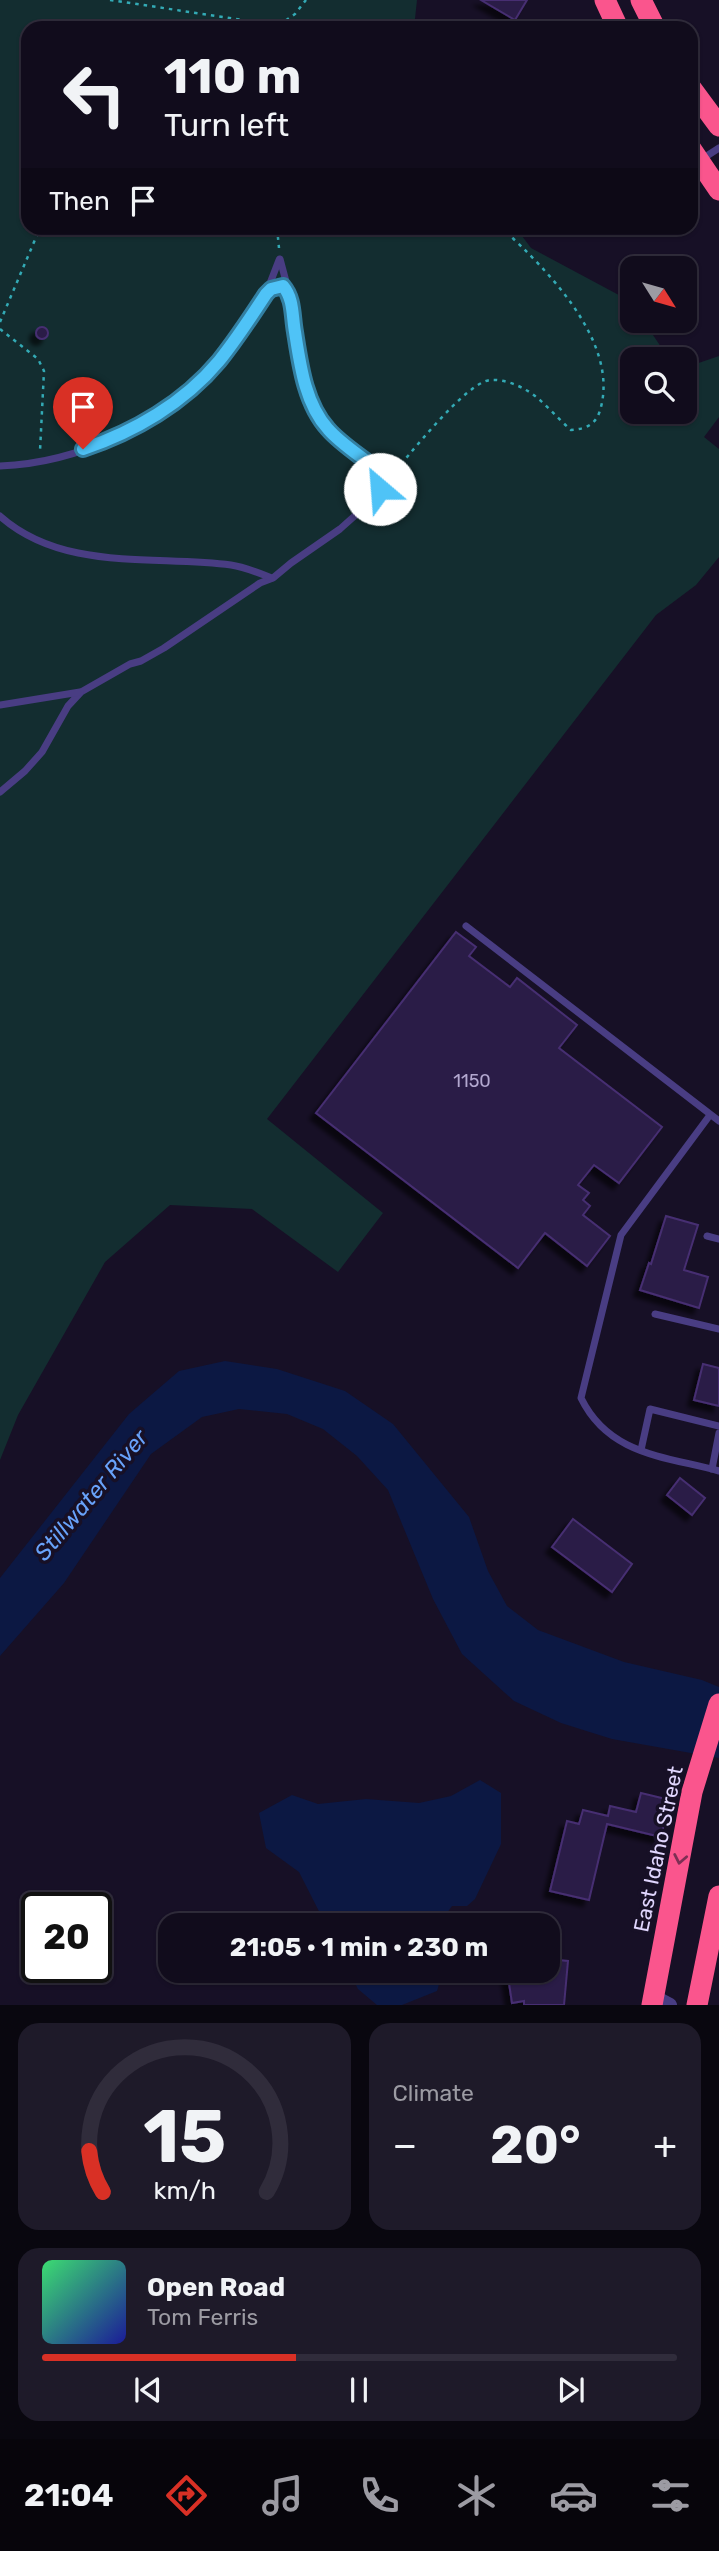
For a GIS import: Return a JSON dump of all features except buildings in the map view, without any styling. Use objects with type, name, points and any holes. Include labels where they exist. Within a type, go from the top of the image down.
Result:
[{"type":"highway","points":[[605,0],[615,21]]},
{"type":"highway","points":[[641,0],[652,21]]},
{"type":"highway","points":[[698,98],[719,126]]},
{"type":"highway","points":[[698,164],[719,190]]},
{"type":"highway","name":"East Idaho Street","points":[[658,2002],[692,1792],[719,1704]]},
{"type":"highway","points":[[697,2005],[719,1896]]},
{"type":"lane","points":[[698,157],[719,148]]},
{"type":"lane","points":[[266,294],[280,259]]},
{"type":"lane","points":[[0,792],[42,752],[68,706],[81,692],[164,648],[260,583],[273,578],[340,529],[368,505],[380,489],[379,474],[374,467],[329,431],[316,411],[298,355],[291,297],[280,259]]},
{"type":"lane","points":[[0,467],[68,454],[128,431],[172,403],[218,362],[271,289],[283,286],[291,297]]},
{"type":"lane","points":[[0,516],[22,532],[62,549],[128,559],[231,565],[273,578]]},
{"type":"lane","points":[[0,705],[81,692]]},
{"type":"lane","points":[[466,926],[719,1121]]},
{"type":"lane","points":[[710,1115],[621,1235],[582,1398],[590,1416],[610,1436],[630,1447],[716,1470],[719,1433]]},
{"type":"lane","points":[[707,1236],[719,1239]]},
{"type":"lane","points":[[655,1314],[719,1329]]},
{"type":"lane","points":[[641,1450],[650,1409],[719,1426]]},
{"type":"path","points":[[110,0],[249,21]]},
{"type":"path","points":[[285,21],[295,14],[306,0]]},
{"type":"path","points":[[0,322],[37,235]]},
{"type":"path","points":[[277,235],[280,259]]},
{"type":"path","points":[[380,489],[467,393],[488,380],[508,382],[528,390],[570,430],[586,429],[599,417],[605,394],[598,354],[576,308],[542,265],[510,235]]},
{"type":"path","points":[[0,329],[38,359],[44,371],[40,461]]},
{"type":"green space","points":[[0,0],[417,0],[415,21],[21,21],[21,235],[521,235],[531,248],[620,296],[620,333],[652,333],[661,347],[620,347],[620,424],[697,424],[697,364],[719,356],[719,417],[704,437],[719,449],[719,557],[696,585],[656,615],[267,1119],[383,1213],[338,1272],[252,1209],[170,1205],[105,1262],[18,1415],[0,1460]]},
{"type":"water","name":"Stillwater River","points":[[225,1361],[277,1369],[345,1391],[393,1424],[469,1517],[488,1571],[507,1606],[538,1630],[624,1662],[702,1680],[719,1687],[719,1758],[612,1739],[561,1723],[514,1701],[462,1654],[433,1599],[388,1490],[357,1456],[323,1429],[287,1414],[239,1409],[202,1417],[151,1454],[64,1583],[0,1656],[0,1578],[129,1414],[179,1371]]},
{"type":"water","points":[[480,1780],[501,1793],[501,1844],[475,1899],[467,1906],[452,1906],[447,1913],[320,1913],[299,1872],[266,1848],[259,1813],[292,1795],[318,1804],[366,1799],[419,1803],[451,1796]]},
{"type":"water","points":[[355,1983],[439,1983],[437,1991],[402,2005],[377,2005],[358,1989]]},
{"type":"route","points":[[83,449],[146,421],[204,377],[236,339],[266,294],[277,286],[283,286],[291,297],[298,355],[316,411],[329,431],[374,467],[381,481],[380,489]]}]
